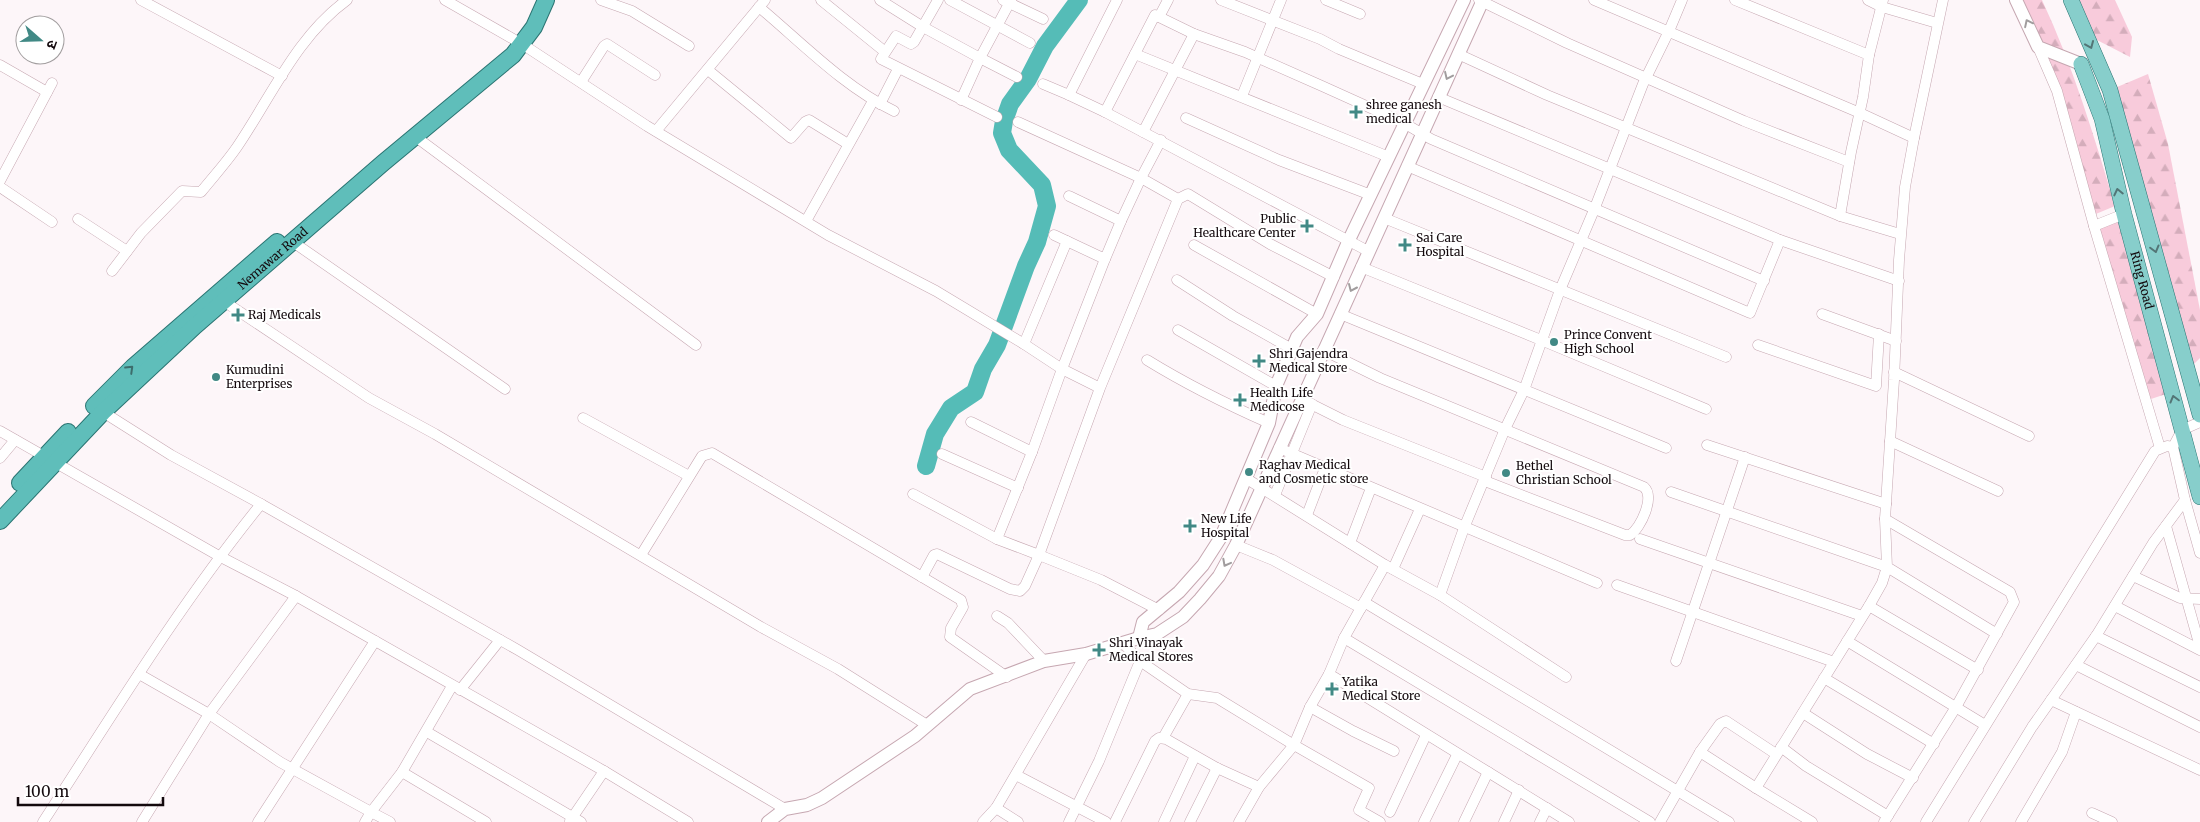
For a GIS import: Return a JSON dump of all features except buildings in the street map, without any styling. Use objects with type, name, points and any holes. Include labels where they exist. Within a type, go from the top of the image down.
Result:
[{"type":"highway","name":"Nemawar Road","points":[[0,521],[49,460],[132,367],[196,319],[463,91],[513,55],[525,24],[538,0]]},
{"type":"highway","name":"Nemawar Road","points":[[517,42],[534,27],[546,0]]},
{"type":"highway","name":"Nemawar Road","points":[[0,505],[103,412],[196,319],[225,302],[383,162],[416,137],[463,91]]},
{"type":"main road","name":"Ring Road","points":[[2071,0],[2110,90],[2200,415]]},
{"type":"main road","name":"Ring Road","points":[[2081,64],[2102,119],[2124,214],[2182,430],[2193,499]]},
{"type":"street","points":[[141,0],[282,76]]},
{"type":"street","points":[[112,271],[141,233],[182,191],[201,192],[236,148],[282,76],[321,20],[347,0]]},
{"type":"street","points":[[445,0],[581,82],[656,132],[828,235],[936,291],[1062,369],[1100,388]]},
{"type":"street","points":[[601,0],[632,11],[689,46]]},
{"type":"street","points":[[820,0],[884,51]]},
{"type":"street","points":[[880,0],[923,27],[1017,77]]},
{"type":"street","points":[[938,0],[911,44],[896,36],[881,58],[898,69],[997,117]]},
{"type":"street","points":[[950,0],[1030,43]]},
{"type":"street","points":[[1069,94],[1117,0]]},
{"type":"street","points":[[1159,17],[1168,0]]},
{"type":"street","points":[[1221,0],[1320,39],[1338,49],[1424,84]]},
{"type":"street","points":[[1242,96],[1281,0]]},
{"type":"street","points":[[1326,0],[1338,2],[1360,14]]},
{"type":"street","points":[[1139,638],[1143,622],[1159,610],[1203,565],[1221,537],[1269,423],[1276,386],[1292,349],[1297,338],[1317,314],[1348,242],[1464,0]]},
{"type":"street","points":[[1594,0],[1860,113],[1914,138]]},
{"type":"street","points":[[1440,595],[1464,528],[1524,390],[1560,290],[1646,78],[1682,0]]},
{"type":"street","points":[[1735,0],[1869,55]]},
{"type":"street","points":[[1868,0],[1882,3],[1937,24]]},
{"type":"street","points":[[1756,788],[1869,606],[1882,583],[1887,567],[1885,519],[1896,341],[1900,234],[1914,138],[1943,0]]},
{"type":"street","points":[[2016,0],[2057,91],[2144,401],[2160,448]]},
{"type":"street","points":[[961,100],[980,58],[998,27],[1008,1],[1043,19]]},
{"type":"street","points":[[768,822],[785,809],[808,805],[822,798],[915,736],[970,690],[1044,661],[1086,654],[1158,634],[1183,617],[1220,576],[1236,546],[1262,487],[1285,451],[1306,402],[1323,350],[1481,1],[1567,43],[1646,78],[1849,162]]},
{"type":"street","points":[[1840,216],[1869,55],[1882,3]]},
{"type":"street","points":[[656,132],[762,4],[877,103],[894,111]]},
{"type":"street","points":[[1105,112],[1155,15],[1194,34],[1258,58],[1404,123],[1422,134],[1594,210],[1764,281]]},
{"type":"street","points":[[1143,132],[1194,34]]},
{"type":"street","points":[[581,82],[607,44],[655,75]]},
{"type":"street","points":[[2038,47],[2081,64]]},
{"type":"street","points":[[1135,54],[1389,157]]},
{"type":"street","points":[[1458,54],[1547,95],[1840,216],[1900,234]]},
{"type":"street","points":[[0,65],[49,88],[0,182]]},
{"type":"street","points":[[806,221],[848,144],[898,69]]},
{"type":"street","points":[[708,70],[791,138],[809,120],[848,144]]},
{"type":"street","points":[[1043,84],[1069,94],[1161,140],[1348,242],[1368,251]]},
{"type":"street","points":[[1438,97],[1780,240],[1898,282]]},
{"type":"street","points":[[1186,118],[1279,160],[1371,195]]},
{"type":"street","points":[[1018,122],[1141,178],[1178,199]]},
{"type":"street","points":[[416,137],[696,345]]},
{"type":"street","points":[[998,539],[1105,259],[1141,178],[1161,140]]},
{"type":"street","points":[[1407,166],[1750,313],[1780,240]]},
{"type":"street","points":[[0,188],[52,222]]},
{"type":"street","points":[[922,577],[934,555],[937,554],[1010,589],[1020,590],[1025,586],[1039,555],[1100,388],[1178,199],[1188,194],[1270,244],[1334,277]]},
{"type":"street","points":[[1069,196],[1121,221]]},
{"type":"street","points":[[2094,226],[2124,214]]},
{"type":"street","points":[[1384,218],[1726,357]]},
{"type":"street","points":[[78,219],[127,251]]},
{"type":"street","points":[[1054,235],[1105,259]]},
{"type":"street","points":[[1024,344],[1067,241]]},
{"type":"street","points":[[293,242],[505,389]]},
{"type":"street","points":[[1194,245],[1317,314]]},
{"type":"street","points":[[1361,267],[1706,409]]},
{"type":"street","points":[[1176,280],[1292,349]]},
{"type":"street","points":[[225,302],[369,398],[435,434],[761,627],[838,669],[927,725]]},
{"type":"street","points":[[1340,314],[1666,448]]},
{"type":"street","points":[[1822,314],[1896,341]]},
{"type":"street","points":[[1178,330],[1276,386]]},
{"type":"street","points":[[1876,386],[1879,334]]},
{"type":"street","points":[[1758,345],[1893,392]]},
{"type":"street","points":[[1306,402],[1344,420],[1485,479],[1625,535],[1635,532],[1648,503],[1648,494],[1644,487],[1380,378],[1323,350]]},
{"type":"street","points":[[1147,360],[1217,400],[1269,423]]},
{"type":"street","points":[[1894,372],[2029,436]]},
{"type":"street","points":[[103,412],[171,456],[261,504],[500,640],[785,809]]},
{"type":"street","points":[[583,418],[689,476]]},
{"type":"street","points":[[971,422],[1032,452]]},
{"type":"street","points":[[2200,422],[2182,430],[2174,447],[2193,499],[2200,552]]},
{"type":"street","points":[[0,431],[219,556],[296,596],[604,771],[688,822]]},
{"type":"street","points":[[0,458],[15,440]]},
{"type":"street","points":[[1890,441],[1998,491]]},
{"type":"street","points":[[1707,445],[1886,504]]},
{"type":"street","points":[[1926,822],[2155,451],[2160,448],[2174,447]]},
{"type":"street","points":[[1285,451],[1597,583]]},
{"type":"street","points":[[1275,495],[1285,451]]},
{"type":"street","points":[[641,555],[702,456],[712,453],[963,603],[950,632],[950,637],[1007,677]]},
{"type":"street","points":[[942,454],[1018,488]]},
{"type":"street","points":[[1676,661],[1745,457]]},
{"type":"street","points":[[1307,515],[1324,468]]},
{"type":"street","points":[[1247,479],[1389,567],[1440,595],[1566,677]]},
{"type":"street","points":[[1350,542],[1371,488]]},
{"type":"street","points":[[1672,492],[1887,567],[1997,634]]},
{"type":"street","points":[[913,494],[998,539],[1101,580],[1159,610]]},
{"type":"street","points":[[1974,822],[2051,700],[2096,636],[2166,526],[2193,499]]},
{"type":"street","points":[[43,822],[139,674],[219,556],[261,504]]},
{"type":"street","points":[[1240,822],[1259,787],[1294,745],[1310,707],[1329,674],[1344,638],[1362,605],[1389,567],[1420,509]]},
{"type":"street","points":[[1660,822],[1700,752],[1720,724],[1726,721],[1806,766],[1886,819],[1978,670],[2014,602],[2010,592],[1885,519]]},
{"type":"street","points":[[2166,526],[2200,649]]},
{"type":"street","points":[[1640,539],[1862,616]]},
{"type":"street","points":[[1236,546],[1273,560],[1362,605],[1596,744],[1678,790],[1729,822]]},
{"type":"street","points":[[2133,576],[2170,594],[2187,599],[2200,599]]},
{"type":"street","points":[[1617,585],[1834,662]]},
{"type":"street","points":[[142,822],[210,714],[296,596]]},
{"type":"street","points":[[1869,606],[1978,670]]},
{"type":"street","points":[[2115,606],[2200,649]]},
{"type":"street","points":[[997,616],[1008,623],[1044,661]]},
{"type":"street","points":[[2096,636],[2200,687]]},
{"type":"street","points":[[1344,638],[1650,822]]},
{"type":"street","points":[[365,822],[402,772],[456,688],[500,640]]},
{"type":"street","points":[[1847,641],[1985,725]]},
{"type":"street","points":[[258,822],[375,642]]},
{"type":"street","points":[[1123,643],[1140,661],[1188,694],[1217,698],[1369,788],[1359,810],[1380,822]]},
{"type":"street","points":[[983,822],[996,808],[1086,654]]},
{"type":"street","points":[[1069,822],[1078,807],[1129,691],[1140,661]]},
{"type":"street","points":[[2076,665],[2200,727]]},
{"type":"street","points":[[139,674],[210,714],[280,762],[390,822]]},
{"type":"street","points":[[1329,674],[1457,755],[1519,790],[1569,822]]},
{"type":"street","points":[[1824,678],[1934,744]]},
{"type":"street","points":[[1115,822],[1155,741],[1163,738],[1188,694]]},
{"type":"street","points":[[2051,700],[2200,770]]},
{"type":"street","points":[[1310,707],[1353,731],[1394,750]]},
{"type":"street","points":[[2021,822],[2062,752],[2076,712]]},
{"type":"street","points":[[1803,713],[1867,754],[1913,778]]},
{"type":"street","points":[[427,732],[574,820],[604,771]]},
{"type":"street","points":[[1390,812],[1426,735]]},
{"type":"street","points":[[1163,738],[1217,768],[1259,787]]},
{"type":"street","points":[[1700,752],[1812,822]]},
{"type":"street","points":[[1424,822],[1457,755]]},
{"type":"street","points":[[1164,822],[1195,756]]},
{"type":"street","points":[[1190,822],[1217,768]]},
{"type":"street","points":[[402,772],[486,822]]},
{"type":"street","points":[[1464,822],[1488,772]]},
{"type":"street","points":[[1016,774],[1106,822]]},
{"type":"street","points":[[1504,822],[1519,790]]},
{"type":"street","points":[[996,808],[1018,822]]},
{"type":"street","points":[[1540,822],[1547,808]]},
{"type":"street","points":[[2092,813],[2112,822]]},
{"type":"green space","points":[[2015,0],[2042,0],[2064,50],[2091,127],[2115,206],[2091,216],[2057,91]]},
{"type":"green space","points":[[2078,0],[2115,0],[2132,37],[2130,57],[2095,39]]},
{"type":"green space","points":[[2148,74],[2168,144],[2200,310],[2200,358],[2188,370],[2110,90]]},
{"type":"green space","points":[[2124,214],[2172,392],[2145,401],[2094,226]]},
{"type":"waterway","points":[[926,466],[935,434],[951,408],[975,392],[983,369],[997,345],[1026,266],[1037,242],[1047,206],[1042,185],[1009,150],[1002,133],[1004,121],[1010,104],[1028,79],[1045,46],[1079,0]]},
{"type":"place","name":"shree ganesh medical","points":[[1356,112]]},
{"type":"place","name":"Public Healthcare Center","points":[[1307,226]]},
{"type":"place","name":"Sai Care Hospital","points":[[1405,245]]},
{"type":"place","name":"Raj Medicals","points":[[238,315]]},
{"type":"place","name":"Prince Convent High School","points":[[1554,342]]},
{"type":"place","name":"Shri Gajendra Medical Store","points":[[1259,361]]},
{"type":"place","name":"Kumudini Enterprises","points":[[216,377]]},
{"type":"place","name":"Health Life Medicose","points":[[1240,400]]},
{"type":"place","name":"Raghav Medical and Cosmetic store","points":[[1249,472]]},
{"type":"place","name":"Bethel Christian School","points":[[1506,473]]},
{"type":"place","name":"New Life Hospital","points":[[1190,526]]},
{"type":"place","name":"Shri Vinayak Medical Stores","points":[[1099,650]]},
{"type":"place","name":"Yatika Medical Store","points":[[1332,689]]}]
